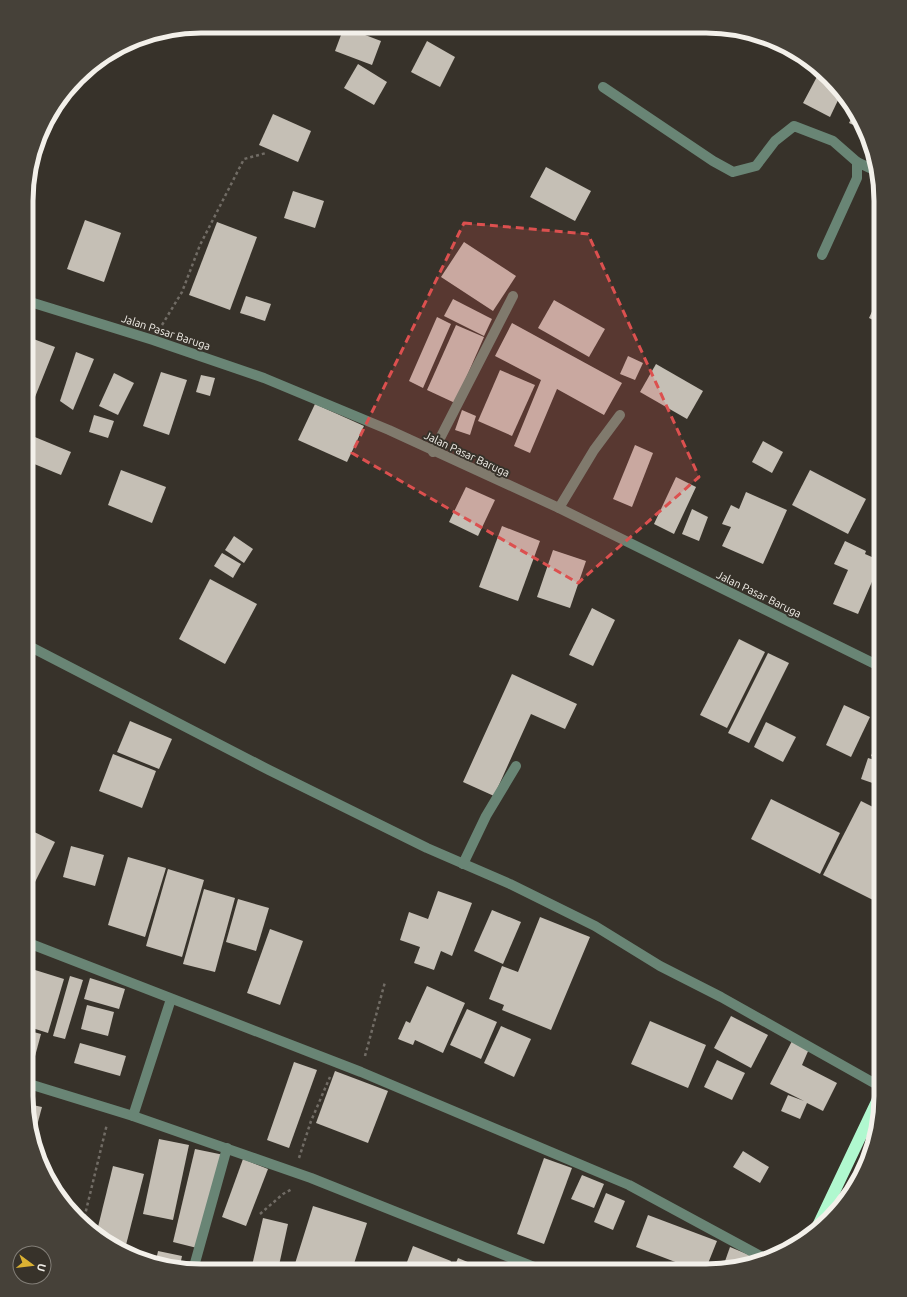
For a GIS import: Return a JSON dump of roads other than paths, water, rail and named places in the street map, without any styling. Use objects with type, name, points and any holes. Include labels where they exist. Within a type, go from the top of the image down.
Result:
[{"type":"highway","points":[[822,1218],[874,1108]]},
{"type":"street","points":[[603,87],[713,161],[732,172],[756,166],[775,140],[794,126],[833,141],[857,162],[871,169]]},
{"type":"street","points":[[822,255],[857,178],[857,162]]},
{"type":"street","points":[[433,452],[513,296]]},
{"type":"street","name":"Jalan Pasar Baruga","points":[[33,303],[153,340],[264,378],[389,430],[433,452],[559,508],[874,664]]},
{"type":"street","points":[[559,508],[594,450],[620,415]]},
{"type":"street","points":[[33,648],[269,770],[427,848],[510,884],[595,926],[660,966],[721,997],[874,1083]]},
{"type":"street","points":[[463,864],[486,816],[516,766]]},
{"type":"street","points":[[33,945],[337,1064],[361,1072],[629,1185],[759,1255]]},
{"type":"street","points":[[133,1116],[171,999]]},
{"type":"street","points":[[33,1085],[133,1116],[295,1172],[529,1264]]},
{"type":"street","points":[[195,1264],[227,1148]]}]
